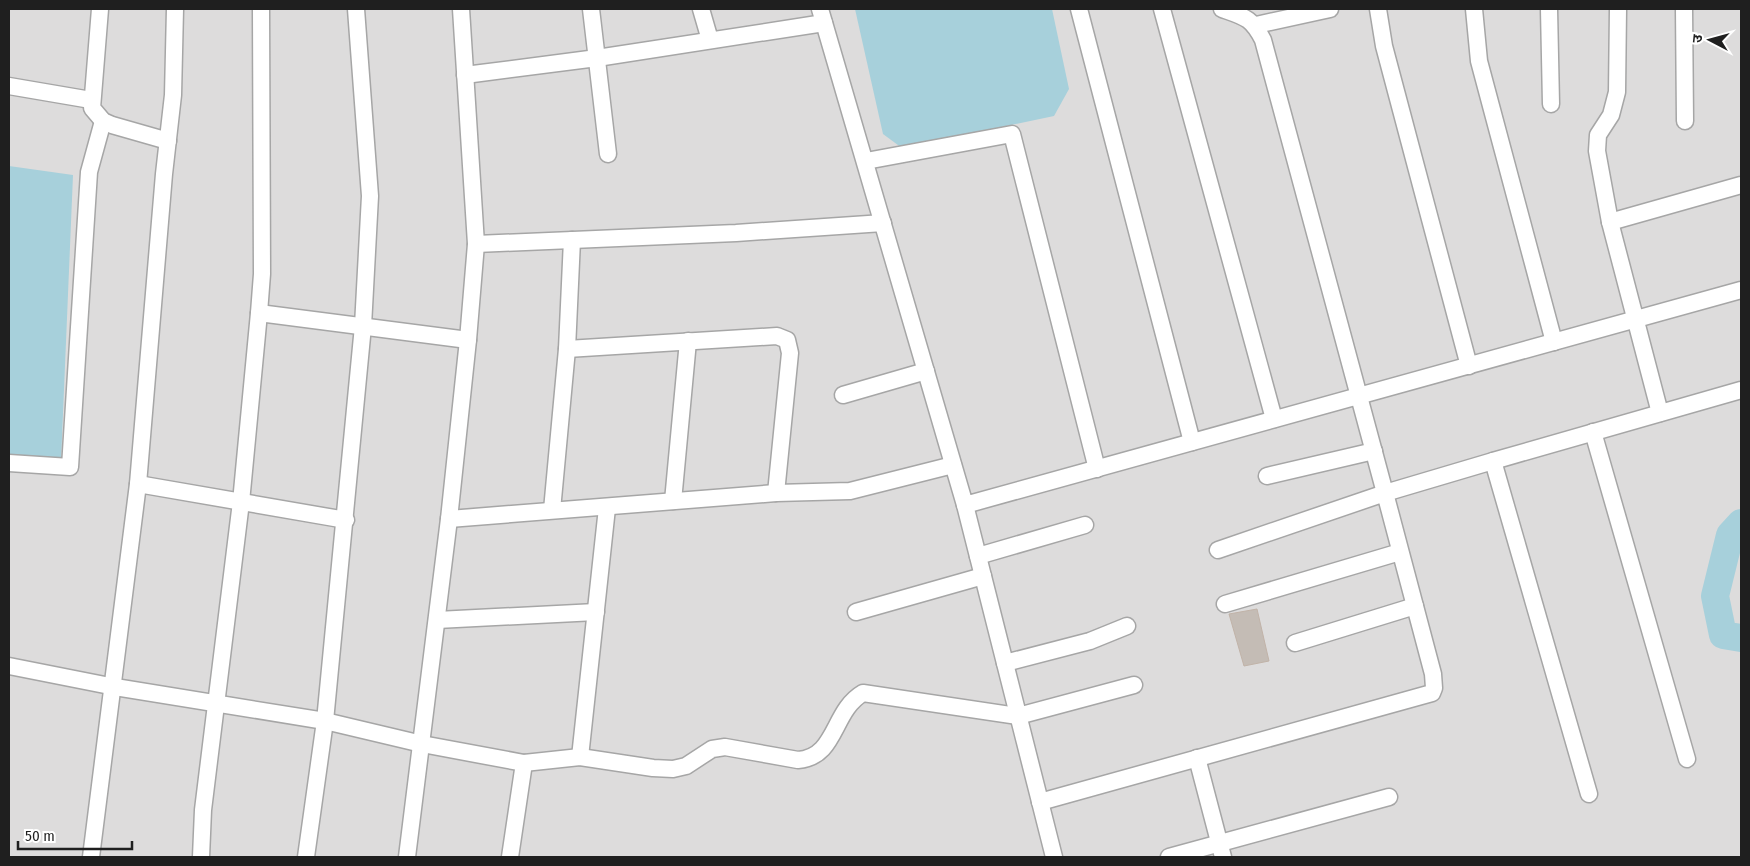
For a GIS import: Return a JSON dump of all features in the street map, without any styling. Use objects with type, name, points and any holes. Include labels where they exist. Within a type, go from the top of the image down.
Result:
[{"type":"street","points":[[100,9],[91,100],[92,108],[104,121],[125,130],[168,141]]},
{"type":"street","points":[[91,857],[115,687],[138,484],[176,66],[175,9]]},
{"type":"street","points":[[201,857],[203,810],[241,502],[262,274],[261,9]]},
{"type":"street","points":[[306,857],[325,721],[346,520],[363,326],[370,196],[356,9]]},
{"type":"street","points":[[407,857],[450,518],[476,244],[461,9]]},
{"type":"street","points":[[591,9],[608,154]]},
{"type":"street","points":[[701,9],[710,40]]},
{"type":"street","points":[[1080,9],[1192,442]]},
{"type":"street","points":[[1162,9],[1274,419]]},
{"type":"street","points":[[1040,802],[1428,695],[1434,688],[1434,681],[1415,606],[1264,40],[1256,25],[1242,16],[1222,9]]},
{"type":"street","points":[[1256,25],[1330,9]]},
{"type":"street","points":[[1378,9],[1384,46],[1469,366]]},
{"type":"street","points":[[1474,9],[1480,69],[1554,342]]},
{"type":"street","points":[[1549,9],[1551,104]]},
{"type":"street","points":[[1618,9],[1619,73],[1616,98],[1611,115],[1598,135],[1596,142],[1610,222],[1660,413]]},
{"type":"street","points":[[1684,9],[1685,121]]},
{"type":"street","points":[[465,75],[597,58],[710,40],[822,16],[866,161],[965,505],[1054,857]]},
{"type":"street","points":[[9,86],[91,100]]},
{"type":"street","points":[[9,463],[70,467],[89,172],[104,121]]},
{"type":"street","points":[[866,161],[1012,134],[1097,468]]},
{"type":"street","points":[[1610,222],[1741,185]]},
{"type":"street","points":[[476,244],[736,233],[883,223]]},
{"type":"street","points":[[552,510],[567,349],[572,240]]},
{"type":"street","points":[[965,505],[1741,290]]},
{"type":"street","points":[[259,313],[468,340]]},
{"type":"street","points":[[567,349],[777,336],[787,340],[790,353],[776,493]]},
{"type":"street","points":[[673,501],[688,341]]},
{"type":"street","points":[[843,395],[926,371]]},
{"type":"street","points":[[1218,550],[1384,493],[1741,390]]},
{"type":"street","points":[[1593,432],[1687,759]]},
{"type":"street","points":[[1267,476],[1374,451]]},
{"type":"street","points":[[1493,461],[1589,794]]},
{"type":"street","points":[[450,518],[552,510],[607,508],[776,493],[857,489],[952,465]]},
{"type":"street","points":[[138,484],[346,520]]},
{"type":"street","points":[[580,757],[607,508]]},
{"type":"street","points":[[978,556],[1085,525]]},
{"type":"street","points":[[1225,604],[1400,552]]},
{"type":"street","points":[[856,612],[983,576]]},
{"type":"street","points":[[1295,643],[1415,606]]},
{"type":"street","points":[[437,620],[596,612]]},
{"type":"street","points":[[1005,663],[1090,641],[1127,626]]},
{"type":"street","points":[[9,666],[217,705],[325,721],[422,744],[524,763],[580,757],[653,768],[673,769],[686,766],[712,749],[725,747],[798,760],[810,759],[820,753],[829,741],[844,710],[852,700],[863,693],[1018,716],[1134,685]]},
{"type":"street","points":[[1197,758],[1221,851]]},
{"type":"street","points":[[510,857],[524,763]]},
{"type":"street","points":[[1169,857],[1221,851],[1389,797]]},
{"type":"shaded area","points":[[9,9],[1741,9],[1741,857],[9,857]]},
{"type":"water","points":[[855,9],[1052,9],[1069,89],[1054,116],[902,148],[883,134]]},
{"type":"water","points":[[9,166],[73,175],[61,461],[9,456]]},
{"type":"building","points":[[1257,609],[1269,661],[1244,666],[1229,614]]},
{"type":"waterway","points":[[1741,523],[1730,535],[1715,596],[1723,635],[1741,638]]}]
